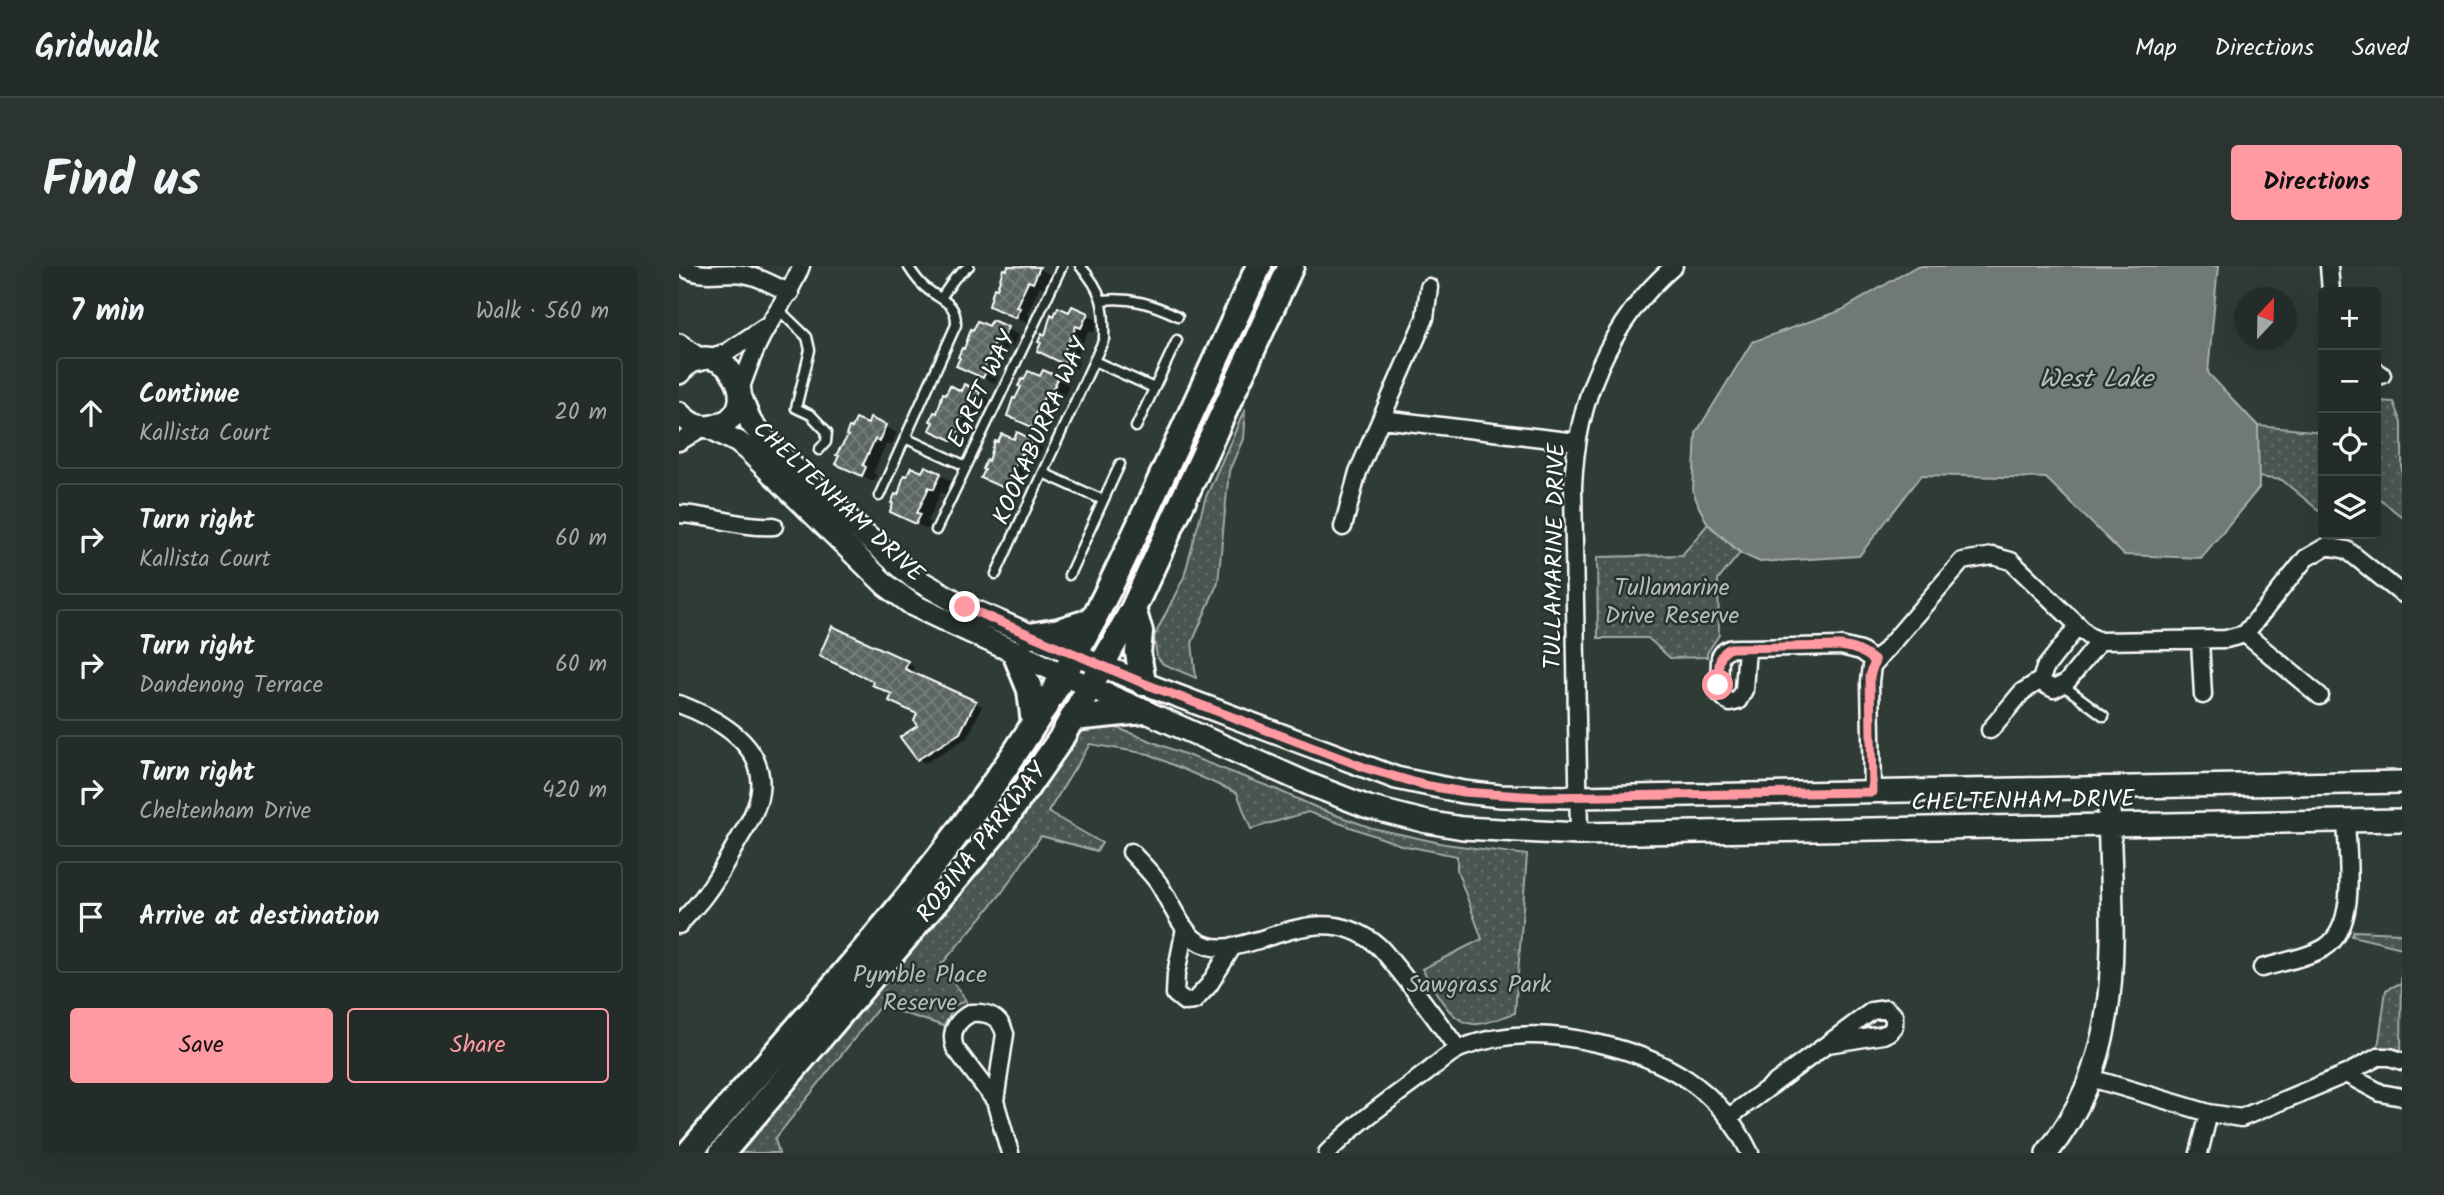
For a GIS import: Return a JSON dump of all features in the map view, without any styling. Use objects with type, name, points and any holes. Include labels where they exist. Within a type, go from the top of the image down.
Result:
[{"type":"main road","name":"ROBINA PARKWAY","points":[[689,1153],[955,838],[1034,724],[1094,621],[1259,266]]},
{"type":"main road","name":"ROBINA PARKWAY","points":[[722,1153],[997,830],[1073,718],[1133,609],[1291,266]]},
{"type":"main road","points":[[679,345],[703,360]]},
{"type":"main road","points":[[679,373],[688,365],[703,360]]},
{"type":"main road","name":"CHELTENHAM DRIVE","points":[[703,360],[718,361],[730,368],[736,376],[746,413],[766,441],[914,578],[1023,644]]},
{"type":"main road","points":[[706,427],[719,425],[732,415],[738,406],[740,393]]},
{"type":"main road","name":"CHELTENHAM DRIVE","points":[[679,413],[690,423],[739,442],[857,559],[904,599],[1023,644],[1097,677],[1144,711],[1330,793],[1394,815],[1462,828],[1579,834],[2402,820]]},
{"type":"main road","points":[[1133,609],[1140,632],[1138,653],[1143,683]]},
{"type":"main road","points":[[1034,724],[1023,644],[1094,621]]},
{"type":"main road","name":"CHELTENHAM DRIVE","points":[[1097,677],[1143,683],[1396,778],[1463,792],[1500,796],[1578,797],[2402,782]]},
{"type":"main road","points":[[1073,718],[1144,711]]},
{"type":"main road","points":[[2047,1153],[2068,1122],[2091,1078],[2101,1047],[2110,1002],[2109,788]]},
{"type":"street","points":[[681,266],[702,275],[749,275],[790,293]]},
{"type":"street","points":[[740,393],[768,325],[790,293],[801,266]]},
{"type":"street","name":"TULLAMARINE DRIVE","points":[[1579,834],[1573,486],[1576,442],[1589,391],[1608,348],[1640,301],[1674,266]]},
{"type":"street","points":[[2329,266],[2330,287]]},
{"type":"street","points":[[1343,527],[1358,472],[1425,318],[1429,286]]},
{"type":"street","points":[[703,360],[727,352],[768,325]]},
{"type":"street","points":[[1382,419],[1576,442]]},
{"type":"street","points":[[679,442],[706,427]]},
{"type":"street","points":[[679,514],[740,525],[774,526]]},
{"type":"street","points":[[1872,792],[1870,676],[1875,661],[1955,567],[1970,559],[1993,556],[2011,561],[2078,626],[2100,642],[2226,639],[2245,634],[2306,558],[2327,546],[2347,550],[2402,594]]},
{"type":"street","points":[[1990,730],[2022,692],[2041,680],[2045,668],[2078,626]]},
{"type":"street","points":[[2245,634],[2320,696]]},
{"type":"street","points":[[2200,640],[2203,695]]},
{"type":"street","points":[[2041,680],[2054,689],[2064,686],[2100,642]]},
{"type":"street","points":[[1747,648],[1841,646],[1861,651],[1875,661]]},
{"type":"street","points":[[679,704],[722,725],[744,742],[757,764],[761,783],[759,799],[749,822],[707,892],[679,925]]},
{"type":"street","points":[[2262,968],[2323,948],[2338,935],[2343,926],[2347,905],[2346,820]]},
{"type":"street","points":[[1131,852],[1157,881],[1185,928],[1197,941],[1219,949],[1297,927],[1321,925],[1345,928],[1362,935],[1377,945],[1458,1049]]},
{"type":"street","points":[[1185,928],[1175,994],[1185,1002],[1194,1001],[1209,985],[1233,946]]},
{"type":"street","points":[[995,1101],[1005,1034],[1003,1026],[991,1014],[971,1013],[956,1024],[952,1040],[955,1048],[995,1101],[1010,1153]]},
{"type":"street","points":[[1327,1153],[1364,1118],[1458,1049],[1497,1038],[1531,1034],[1568,1037],[1628,1050],[1671,1069],[1690,1080],[1728,1117],[1750,1153]]},
{"type":"street","points":[[1728,1117],[1828,1044]]},
{"type":"street","points":[[2091,1078],[2209,1113],[2241,1118],[2346,1074],[2378,1057],[2391,1057],[2402,1061]]},
{"type":"street","points":[[2346,1074],[2381,1093],[2402,1097]]},
{"type":"street","points":[[2199,1153],[2209,1113]]},
{"type":"lane","points":[[879,496],[956,325],[957,315],[952,306],[927,289],[908,266]]},
{"type":"lane","points":[[941,298],[955,278],[969,266]]},
{"type":"lane","name":"EGRET WAY","points":[[936,530],[1062,266]]},
{"type":"lane","points":[[1080,266],[1092,279],[1103,300],[1143,302],[1178,316]]},
{"type":"lane","name":"KOOKABURRA WAY","points":[[996,574],[1104,339],[1103,300]]},
{"type":"lane","points":[[779,310],[807,337],[810,350],[796,408],[811,415],[827,432],[826,442],[818,450]]},
{"type":"lane","points":[[1136,427],[1177,340]]},
{"type":"lane","points":[[1094,360],[1154,388]]},
{"type":"lane","points":[[905,438],[966,466]]},
{"type":"lane","points":[[1069,575],[1120,464]]},
{"type":"lane","points":[[1043,473],[1103,500]]},
{"type":"lane","points":[[2064,686],[2104,716]]},
{"type":"green space","points":[[2381,401],[2394,402],[2402,423],[2402,517],[2381,500]]},
{"type":"green space","points":[[1245,409],[1243,439],[1229,471],[1218,582],[1192,643],[1196,678],[1163,664],[1157,657],[1154,637],[1184,577],[1205,499]]},
{"type":"green space","points":[[2258,426],[2318,432],[2318,510],[2282,480],[2258,477]]},
{"type":"green space","name":"Tullamarine Drive Reserve","points":[[1708,524],[1740,553],[1718,580],[1719,635],[1707,657],[1670,658],[1648,638],[1598,638],[1597,557],[1682,555]]},
{"type":"green space","points":[[1112,726],[1372,828],[1445,844],[1527,855],[1515,1013],[1478,1024],[1459,1019],[1444,1005],[1422,969],[1482,939],[1457,870],[1457,856],[1401,845],[1308,812],[1251,829],[1237,793],[1149,754],[1090,744],[1048,812],[1102,843],[1097,851],[1041,836],[1001,894],[941,965],[966,1001],[955,1005],[944,1026],[880,1006],[775,1139],[779,1153],[739,1153],[1003,842],[1028,811],[1080,733],[1089,727]]},
{"type":"green space","points":[[2354,931],[2402,933],[2402,948],[2352,936]]},
{"type":"green space","points":[[2402,967],[2401,1051],[2378,1048],[2386,990],[2401,983]]},
{"type":"water","name":"West Lake","points":[[1917,266],[2218,266],[2208,373],[2258,426],[2259,488],[2201,558],[2124,555],[2046,478],[1922,475],[1859,556],[1760,562],[1742,554],[1708,524],[1699,507],[1693,491],[1696,433],[1752,342],[1842,310]]},
{"type":"building","points":[[1008,266],[1040,267],[1033,283],[1028,281],[1016,307],[1020,308],[1015,318],[989,306],[1003,269],[1006,270]]},
{"type":"building","points":[[1072,306],[1088,313],[1081,328],[1076,326],[1064,352],[1068,354],[1064,364],[1037,351],[1041,343],[1038,342],[1042,333],[1045,335],[1051,314],[1054,316],[1058,307],[1069,312]]},
{"type":"building","points":[[992,320],[1008,327],[1001,343],[996,341],[984,367],[988,368],[983,378],[956,366],[971,329],[973,330],[978,321],[989,326]]},
{"type":"building","points":[[1043,370],[1059,377],[1051,393],[1047,391],[1035,417],[1038,418],[1034,428],[1007,416],[1013,398],[1015,399],[1021,387],[1018,386],[1028,371],[1040,376]]},
{"type":"building","points":[[964,384],[980,392],[973,407],[968,405],[956,431],[960,433],[956,442],[929,430],[933,422],[930,421],[934,412],[937,413],[943,393],[946,394],[950,385],[961,391]]},
{"type":"building","points":[[870,418],[886,425],[879,441],[875,439],[863,465],[866,467],[862,476],[835,464],[839,456],[836,455],[848,436],[849,427],[852,428],[856,419],[868,424]]},
{"type":"building","points":[[1017,432],[1033,440],[1025,455],[1021,453],[1009,479],[1012,481],[1008,490],[981,478],[995,441],[998,442],[1002,434],[1014,439]]},
{"type":"building","points":[[925,466],[941,473],[934,489],[929,487],[917,513],[921,514],[916,524],[890,512],[891,503],[895,494],[898,495],[904,475],[907,476],[911,467],[922,472]]},
{"type":"building","points":[[832,626],[908,661],[905,669],[976,701],[960,733],[917,760],[900,737],[917,726],[914,721],[917,714],[889,701],[892,694],[872,685],[873,681],[819,656]]},
{"type":"route","points":[[965,607],[1143,683],[1369,769],[1424,785],[1500,796],[1539,797],[1872,792],[1870,676],[1875,661],[1868,655],[1841,646],[1731,648],[1720,657],[1718,685]]},
{"type":"park label","name":"Sawgrass Park","points":[[1479,984]]},
{"type":"park label","name":"Pymble Place Reserve","points":[[920,988]]}]
